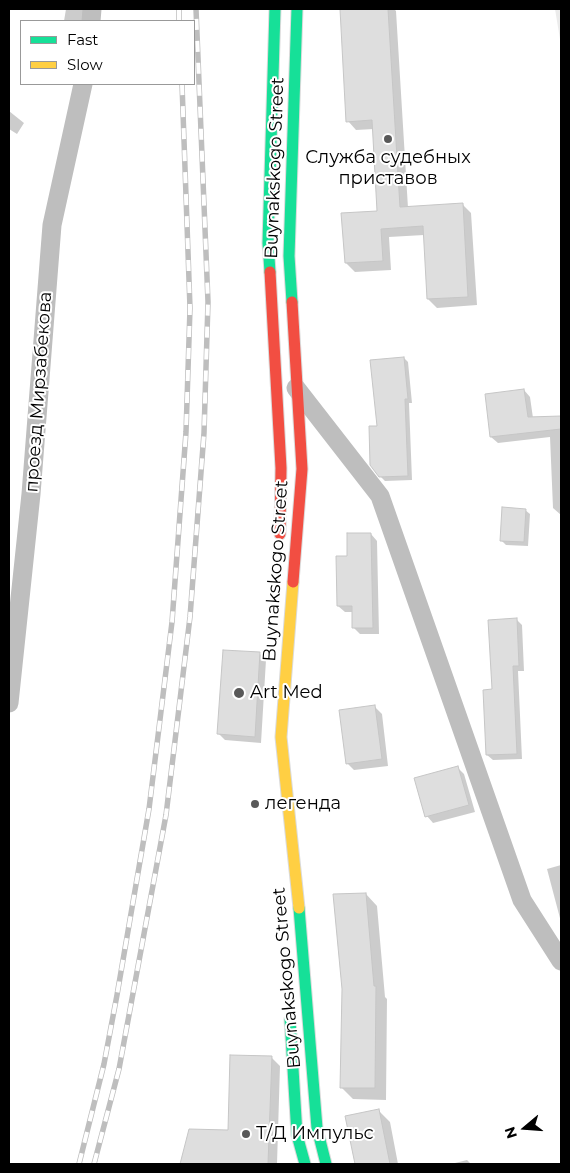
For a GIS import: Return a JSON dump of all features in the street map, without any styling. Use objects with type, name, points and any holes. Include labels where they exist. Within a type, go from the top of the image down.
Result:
[{"type":"main road","name":"Buynakskogo Street","points":[[275,9],[268,243],[281,468],[280,547]]},
{"type":"main road","name":"Buynakskogo Street","points":[[297,9],[289,256],[302,469],[281,737],[305,962],[317,1128],[326,1164]]},
{"type":"main road","name":"Buynakskogo Street","points":[[278,616],[276,735],[282,863]]},
{"type":"main road","name":"Buynakskogo Street","points":[[290,1010],[297,1135],[305,1164]]},
{"type":"street","name":"проезд Мирзабекова","points":[[9,703],[31,494],[52,225],[83,85]]},
{"type":"street","points":[[275,386],[296,388],[380,496],[522,900],[561,960]]},
{"type":"shaded area","points":[[555,9],[561,9],[561,45]]},
{"type":"building","points":[[340,9],[388,9],[400,207],[463,203],[468,297],[427,299],[423,226],[381,229],[383,261],[345,263],[341,213],[377,211],[372,120],[346,122]]},
{"type":"building","points":[[404,357],[408,399],[405,399],[408,476],[379,477],[370,465],[369,426],[377,426],[370,360]]},
{"type":"building","points":[[524,389],[528,417],[561,416],[561,429],[490,437],[485,394]]},
{"type":"building","points":[[502,507],[526,509],[524,542],[500,541]]},
{"type":"building","points":[[347,533],[371,533],[373,628],[352,628],[352,606],[337,606],[336,556],[347,556]]},
{"type":"building","points":[[517,618],[519,666],[513,666],[517,754],[486,755],[483,690],[492,689],[488,620]]},
{"type":"building","name":"Art Med","points":[[223,650],[260,652],[255,737],[217,734]]},
{"type":"building","points":[[375,705],[382,759],[346,764],[339,710]]},
{"type":"building","points":[[458,766],[469,805],[425,817],[414,778]]},
{"type":"building","points":[[366,893],[374,986],[376,986],[375,1088],[340,1088],[342,989],[333,894]]},
{"type":"building","points":[[230,1055],[272,1056],[268,1164],[180,1164],[189,1129],[228,1130]]},
{"type":"building","points":[[379,1109],[390,1164],[355,1164],[345,1116]]},
{"type":"railway","points":[[179,9],[179,20]]},
{"type":"railway","points":[[94,1164],[119,1069],[166,815],[190,617],[204,433],[208,302],[196,9]]},
{"type":"railway","points":[[79,1164],[104,1064],[149,809],[172,622],[186,432],[190,308],[182,85]]},
{"type":"traffic: fast","points":[[270,272],[268,243],[275,9]]},
{"type":"traffic: fast","points":[[292,302],[289,256],[297,9]]},
{"type":"traffic: fast","points":[[299,908],[317,1128],[326,1164]]},
{"type":"traffic: fast","points":[[290,1019],[297,1135],[305,1164]]},
{"type":"traffic: slow","points":[[293,582],[281,737],[299,908]]},
{"type":"traffic: jam","points":[[270,272],[281,468],[280,534]]},
{"type":"traffic: jam","points":[[292,302],[302,469],[293,582]]},
{"type":"place","name":"Служба судебных приставов","points":[[388,139]]},
{"type":"place","name":"Art Med","points":[[239,693]]},
{"type":"place","name":"легенда","points":[[255,804]]},
{"type":"place","name":"Т/Д Импульс","points":[[246,1134]]}]
